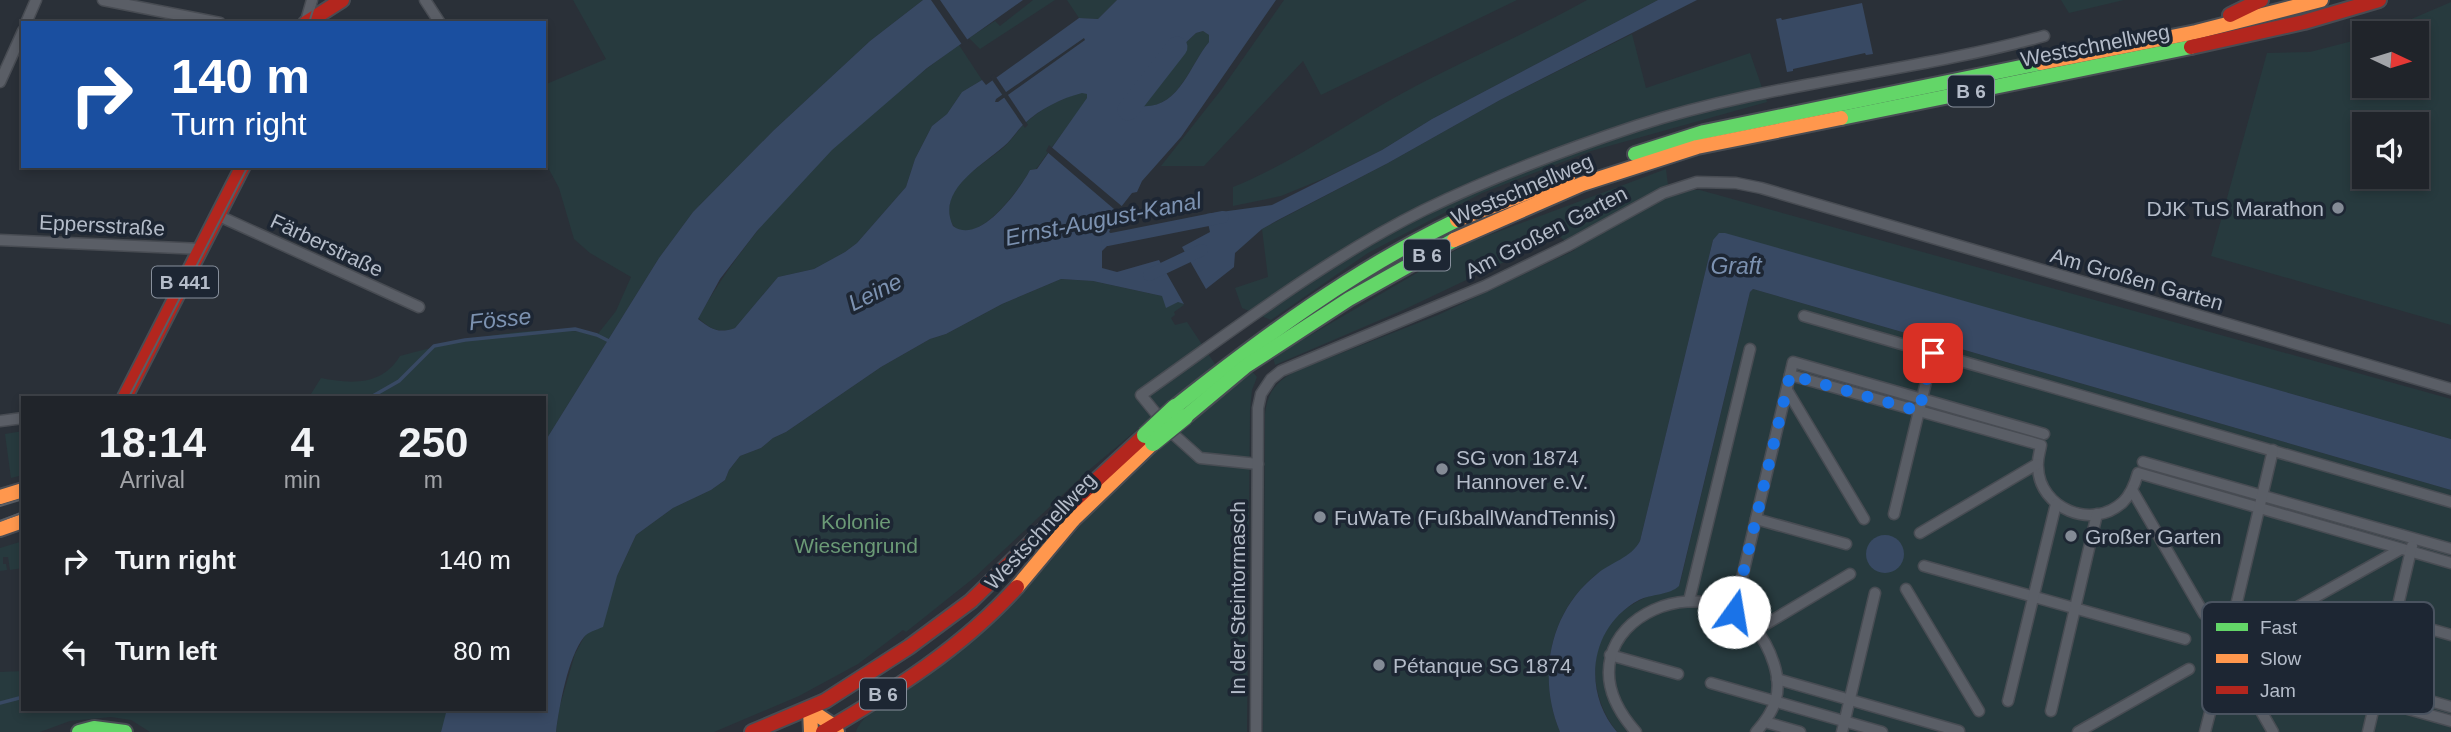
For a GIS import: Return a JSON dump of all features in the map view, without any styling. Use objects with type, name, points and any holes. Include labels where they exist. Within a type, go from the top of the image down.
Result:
[{"type":"main road","points":[[308,21],[342,0]]},
{"type":"main road","points":[[2196,32],[2262,0]]},
{"type":"main road","name":"Westschnellweg","points":[[751,732],[810,710],[913,644],[971,601],[1069,515],[1238,356],[1355,278],[1447,225],[1575,174],[1694,135],[2196,32],[2321,0]]},
{"type":"main road","name":"Westschnellweg","points":[[1180,412],[1349,299],[1452,241],[1582,184],[1697,147],[2245,36],[2379,0]]},
{"type":"main road","name":"B 441","points":[[126,396],[242,168]]},
{"type":"main road","points":[[0,497],[21,491]]},
{"type":"main road","name":"Westschnellweg","points":[[810,710],[834,730],[862,707],[936,659],[1005,601],[1069,515]]},
{"type":"main road","points":[[0,529],[21,522]]},
{"type":"main road","points":[[810,710],[811,732]]},
{"type":"main road","points":[[79,732],[94,728],[125,732]]},
{"type":"street","points":[[27,21],[36,0]]},
{"type":"street","points":[[103,0],[210,21]]},
{"type":"street","points":[[306,21],[312,0]]},
{"type":"street","points":[[425,0],[439,21]]},
{"type":"street","points":[[0,82],[21,35]]},
{"type":"street","points":[[1258,464],[1200,458],[1171,432],[1142,396],[1348,253],[1424,211],[1521,168],[1637,126],[1721,103],[1948,59],[2043,36]]},
{"type":"street","name":"Am Großen Garten","points":[[1258,464],[1258,408],[1261,394],[1270,379],[1281,371],[1485,286],[1567,246],[1663,192],[1697,183],[1736,183],[1760,188],[2451,389]]},
{"type":"street","name":"Färberstraße","points":[[219,216],[419,307]]},
{"type":"street","name":"Eppersstraße","points":[[0,240],[202,249]]},
{"type":"street","points":[[1804,316],[2451,502]]},
{"type":"street","points":[[1689,601],[1750,349]]},
{"type":"street","points":[[1894,514],[1933,353]]},
{"type":"street","points":[[1734,612],[1793,362],[2044,434]]},
{"type":"street","points":[[1790,375],[2041,445],[2037,464],[2044,490],[2056,504],[2074,513],[2097,514],[2113,509],[2133,490],[2138,473],[2451,549]]},
{"type":"street","points":[[1787,390],[1864,519]]},
{"type":"street","points":[[0,421],[21,418]]},
{"type":"street","points":[[2237,602],[2273,450]]},
{"type":"street","points":[[2143,462],[2260,503],[2451,563]]},
{"type":"street","name":"In der Steintormasch","points":[[1256,732],[1258,464]]},
{"type":"street","points":[[1920,533],[2037,464]]},
{"type":"street","points":[[2133,490],[2202,611]]},
{"type":"street","points":[[2008,701],[2056,504]]},
{"type":"street","points":[[2051,711],[2097,514]]},
{"type":"street","points":[[1756,519],[1846,544]]},
{"type":"street","points":[[2309,602],[2406,550],[2414,539]]},
{"type":"street","points":[[2398,602],[2406,550]]},
{"type":"street","points":[[1924,566],[2185,639]]},
{"type":"street","points":[[1756,630],[1850,574]]},
{"type":"street","points":[[1906,589],[1979,711]]},
{"type":"street","points":[[1843,727],[1875,593]]},
{"type":"street","points":[[1636,732],[1616,705],[1608,673],[1610,655],[1620,637],[1645,614],[1658,607],[1689,601],[1713,603],[1734,612],[1756,630],[1770,653],[1777,679],[1777,702],[1756,732]]},
{"type":"street","points":[[2434,630],[2451,635]]},
{"type":"street","points":[[1610,655],[1678,674]]},
{"type":"street","points":[[2078,732],[2189,669]]},
{"type":"street","points":[[1777,679],[1959,731]]},
{"type":"street","points":[[1711,683],[1777,702],[1843,727],[1882,732]]},
{"type":"street","points":[[2205,732],[2210,714]]},
{"type":"street","points":[[2263,714],[2273,732]]},
{"type":"street","points":[[2368,732],[2372,714]]},
{"type":"street","points":[[2431,714],[2451,722]]},
{"type":"street","points":[[1765,722],[1800,732]]},
{"type":"green space","points":[[573,0],[923,0],[870,41],[773,131],[693,212],[659,258],[546,440],[546,396],[310,396],[321,378],[354,382],[375,378],[393,366],[400,356],[447,344],[550,330],[597,335],[616,311],[631,277],[590,253],[574,239],[559,188],[546,164],[546,84],[606,59]]},
{"type":"green space","points":[[1033,0],[1055,0],[980,49],[969,38],[995,21],[1000,26]]},
{"type":"green space","points":[[1067,0],[1117,0],[1098,19],[1079,18]]},
{"type":"green space","points":[[1284,0],[1517,0],[1321,95],[1303,61],[1204,166],[1161,166],[1221,90]]},
{"type":"green space","points":[[1587,0],[1658,0],[1432,119],[1382,150],[1325,178],[1281,196],[1233,206],[1233,187],[1297,155],[1401,94]]},
{"type":"green space","points":[[2061,0],[2124,0],[2069,13]]},
{"type":"green space","name":"DJK TuS Marathon","points":[[2451,2],[2451,325],[2211,256],[2267,53],[2310,52],[2352,41],[2352,98],[2429,98],[2429,21],[2407,21]]},
{"type":"green space","points":[[1203,31],[1209,35],[1209,42],[1174,94],[1153,106],[1140,107],[1145,88],[1152,77],[1196,33]]},
{"type":"green space","points":[[1632,34],[1646,88],[1750,53],[1767,102],[1591,151],[1482,193],[1368,253],[1271,320],[1242,308],[1235,288],[1268,277],[1262,229],[1500,100]]},
{"type":"green space","points":[[959,45],[982,80],[962,92],[947,114],[932,126],[915,159],[906,187],[857,243],[814,269],[778,277],[735,328],[724,331],[715,329],[698,318],[751,239],[814,168],[884,103]]},
{"type":"green space","points":[[1082,92],[1087,94],[1088,98],[1036,169],[1030,170],[999,211],[976,228],[966,231],[956,228],[950,220],[949,209],[955,190],[962,181],[1004,147],[1031,118],[1052,104]]},
{"type":"green space","name":"SG von 1874 Hannover e.V.","points":[[1666,169],[1669,194],[1700,190],[2451,399],[2451,439],[1722,233],[1713,240],[1640,541],[1631,552],[1593,577],[1566,610],[1557,629],[1549,670],[1553,711],[1560,732],[1263,732],[1265,414],[1274,388],[1296,371],[1438,315],[1575,250],[1559,236],[1401,311],[1275,365],[1273,357],[1468,243]]},
{"type":"green space","name":"Kolonie Wiesengrund","points":[[1061,279],[1093,281],[1182,303],[1184,305],[1174,312],[1175,315],[1171,318],[1175,325],[1187,322],[1215,364],[1089,470],[975,577],[906,632],[903,630],[858,664],[799,696],[714,732],[556,732],[559,709],[575,654],[636,535],[673,508],[711,490],[725,480],[740,456],[761,448],[881,367],[930,339],[946,334],[1002,304]]},
{"type":"green space","name":"Großer Garten","points":[[1753,289],[2451,490],[2451,732],[1617,732],[1607,717],[1596,683],[1598,648],[1605,632],[1630,606],[1680,583],[1750,292]]},
{"type":"green space","points":[[1252,371],[1257,377],[1252,390],[1250,410],[1247,732],[856,732],[872,711],[959,650],[996,619],[1124,480]]},
{"type":"green space","points":[[21,431],[21,476],[11,478],[5,434]]},
{"type":"green space","points":[[21,542],[21,568],[10,570],[8,557],[3,557],[7,570],[0,571],[0,548]]},
{"type":"green space","points":[[21,671],[21,711],[447,711],[441,732],[150,732],[131,720],[111,717],[70,721],[40,732],[0,732],[0,672]]},
{"type":"water","points":[[923,0],[1023,0],[927,68],[832,150],[757,231],[720,279],[698,319],[711,328],[724,331],[735,328],[778,277],[814,269],[857,243],[906,187],[915,159],[932,126],[947,114],[962,92],[982,80],[986,85],[1079,18],[1098,19],[1117,0],[1276,0],[1181,137],[1142,181],[1137,192],[1132,193],[1121,207],[1109,232],[1120,233],[1121,240],[1108,245],[1102,251],[1102,268],[1117,272],[1159,260],[1184,304],[1178,302],[1166,308],[1162,296],[1093,281],[1061,279],[1002,304],[946,334],[930,339],[881,367],[761,448],[740,456],[725,480],[711,490],[673,508],[636,535],[617,576],[603,627],[586,635],[573,657],[562,696],[556,732],[441,732],[446,711],[546,711],[546,440],[659,258],[693,212],[773,131],[870,41]],"holes":[[[1203,31],[1209,35],[1209,42],[1174,94],[1153,105],[1140,106],[1145,87],[1170,57],[1196,33]],[[1084,38],[1085,40],[995,102],[996,99]],[[1082,93],[1087,94],[1087,98],[1037,169],[1030,170],[1018,190],[998,213],[975,228],[964,230],[953,226],[949,213],[951,202],[963,180],[1006,144],[1037,113]]]},
{"type":"water","points":[[1658,0],[1697,0],[1500,100],[1262,229],[1235,253],[1234,267],[1206,289],[1182,247],[1210,232],[1206,214],[1272,205],[1382,150],[1432,119]]},
{"type":"water","points":[[1862,3],[1873,54],[1865,53],[1787,72],[1776,19]]},
{"type":"water","name":"Graft","points":[[1719,233],[2451,439],[2451,490],[1753,289],[1750,292],[1679,586],[1639,600],[1622,612],[1601,643],[1595,679],[1606,716],[1617,732],[1560,732],[1549,689],[1552,647],[1558,626],[1581,589],[1602,570],[1631,552],[1640,541],[1713,240]]},
{"type":"water","points":[[1885,535],[1898,541],[1904,554],[1898,567],[1885,573],[1872,567],[1866,554],[1872,541]]},
{"type":"pier","points":[[931,0],[940,0],[969,42],[963,46]]},
{"type":"pier","points":[[994,74],[1028,125],[1025,128],[990,77]]},
{"type":"pier","points":[[1049,145],[1124,208],[1121,215],[1046,151]]},
{"type":"waterway","name":"Leine","points":[[1128,110],[1177,47]]},
{"type":"waterway","name":"Ernst-August-Kanal","points":[[1107,240],[1223,217]]},
{"type":"waterway","name":"Ernst-August-Kanal","points":[[1149,275],[1202,250]]},
{"type":"waterway","name":"Fösse","points":[[373,396],[399,381],[434,346],[465,340],[575,329],[609,341]]},
{"type":"waterway","name":"Fösse","points":[[0,703],[21,698]]},
{"type":"tram line","points":[[310,21],[316,0]]},
{"type":"tram line","points":[[130,396],[247,168]]},
{"type":"tram line","points":[[0,506],[21,500]]},
{"type":"tram line","points":[[0,521],[21,513]]},
{"type":"traffic: fast","points":[[1841,118],[2191,47]]},
{"type":"traffic: fast","points":[[1635,154],[1704,132],[2041,63]]},
{"type":"traffic: fast","points":[[1175,407],[1242,355],[1346,282],[1457,220]]},
{"type":"traffic: fast","points":[[1185,417],[1246,366],[1349,299],[1454,240]]},
{"type":"traffic: fast","points":[[1145,435],[1175,407]]},
{"type":"traffic: fast","points":[[1153,443],[1185,417]]},
{"type":"traffic: fast","points":[[79,732],[94,728],[125,732]]},
{"type":"traffic: slow","points":[[2041,63],[2196,32],[2321,0]]},
{"type":"traffic: slow","points":[[1454,240],[1582,184],[1697,147],[1841,118]]},
{"type":"traffic: slow","points":[[1457,220],[1568,177]]},
{"type":"traffic: slow","points":[[1073,520],[1153,443]]},
{"type":"traffic: slow","points":[[0,497],[21,491]]},
{"type":"traffic: slow","points":[[1017,587],[1073,520]]},
{"type":"traffic: slow","points":[[0,529],[21,522]]},
{"type":"traffic: slow","points":[[810,710],[834,726],[837,732]]},
{"type":"traffic: slow","points":[[810,710],[811,732]]},
{"type":"traffic: jam","points":[[309,21],[342,0]]},
{"type":"traffic: jam","points":[[2230,15],[2261,0]]},
{"type":"traffic: jam","points":[[2191,47],[2304,22],[2379,0]]},
{"type":"traffic: jam","points":[[126,396],[242,168]]},
{"type":"traffic: jam","points":[[1064,510],[1145,435]]},
{"type":"traffic: jam","points":[[752,732],[825,701],[909,647],[971,601],[1064,510]]},
{"type":"traffic: jam","points":[[823,732],[926,667],[973,630],[1017,587]]},
{"type":"place","name":"DJK TuS Marathon","points":[[2338,208]]},
{"type":"place","name":"SG von 1874 Hannover e.V.","points":[[1442,469]]},
{"type":"place","name":"FuWaTe (FußballWandTennis)","points":[[1320,517]]},
{"type":"place","name":"Großer Garten","points":[[2071,536]]},
{"type":"place","name":"Pétanque SG 1874","points":[[1379,665]]},
{"type":"route","points":[[1734,612],[1790,375],[1919,411],[1933,353]]}]
